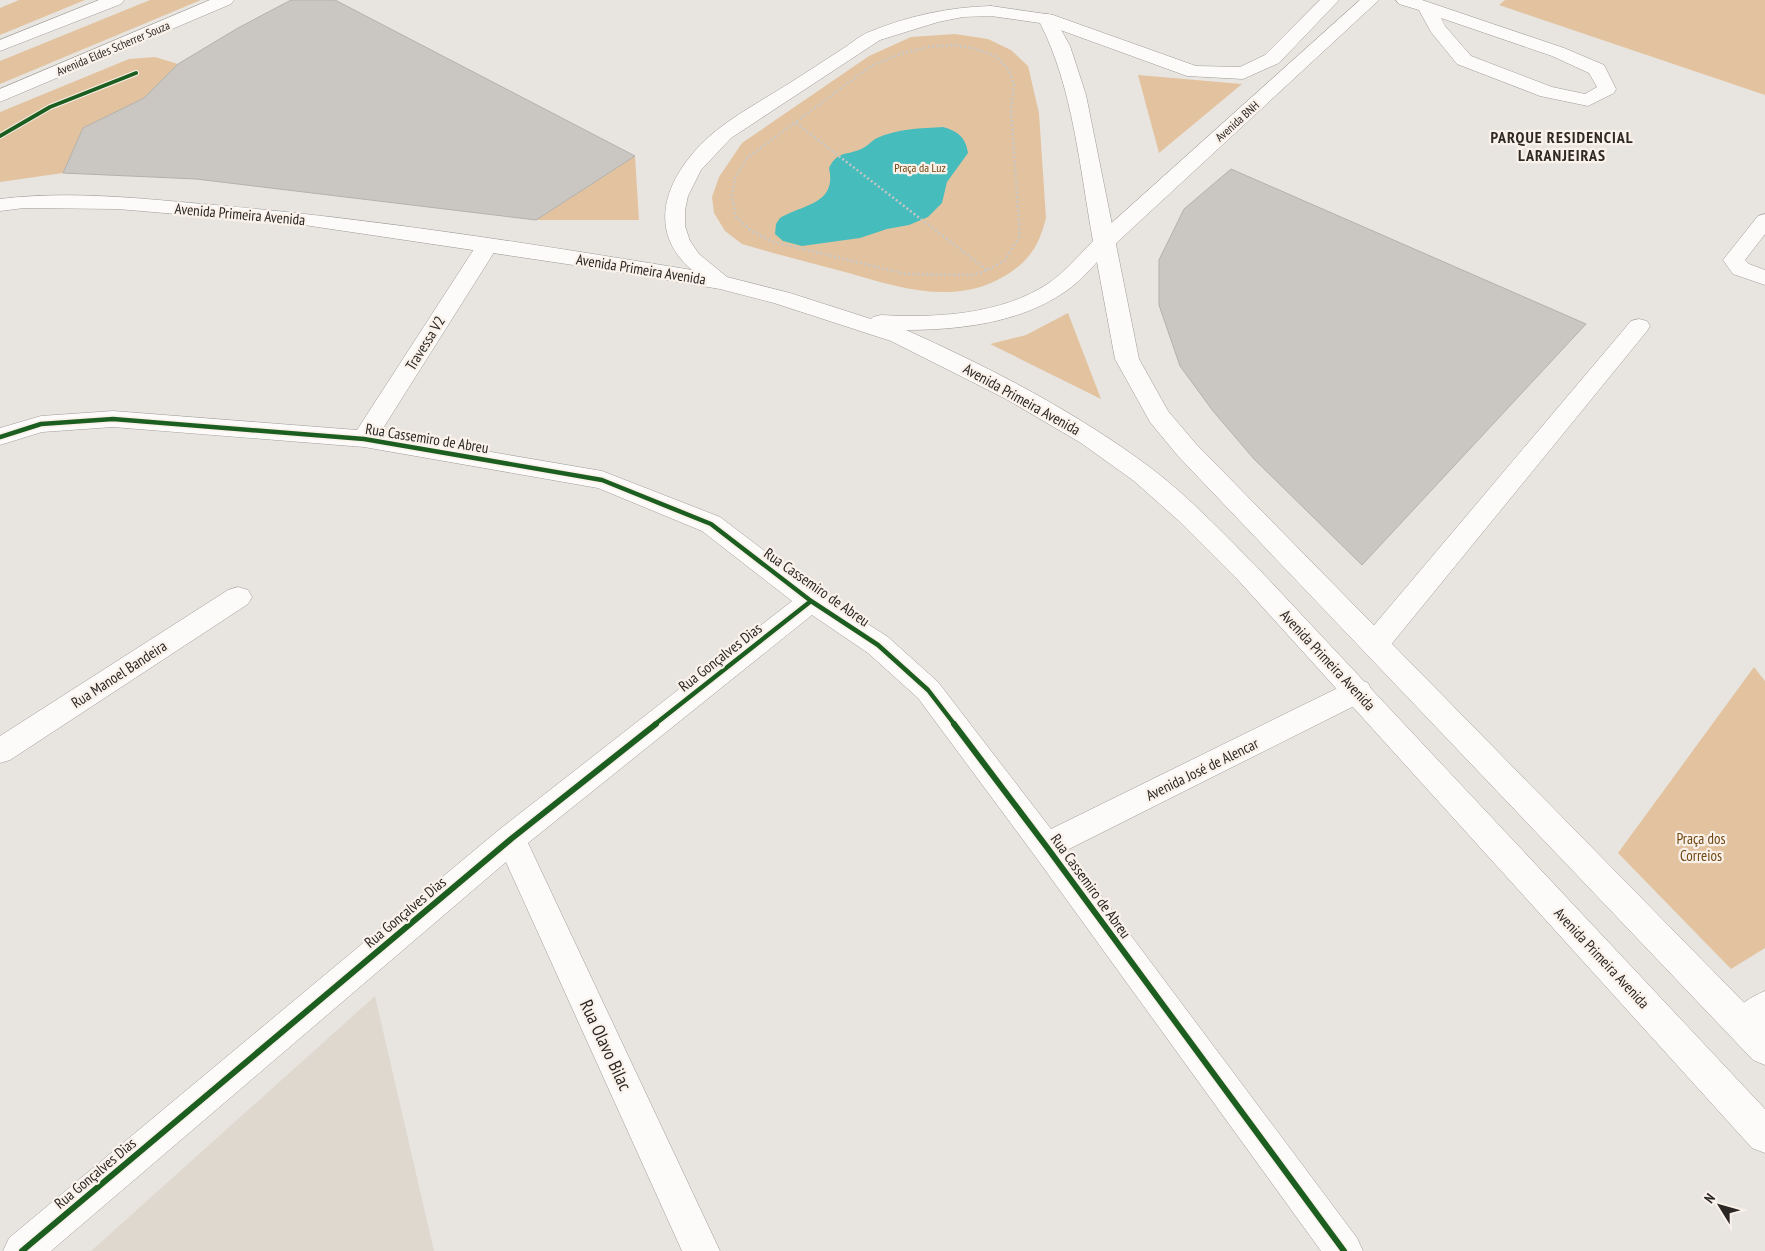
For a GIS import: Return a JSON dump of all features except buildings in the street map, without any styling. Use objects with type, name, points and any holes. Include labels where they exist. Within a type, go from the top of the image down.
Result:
[{"type":"main road","points":[[0,46],[115,0]]},
{"type":"main road","name":"Avenida Eldes Scherrer Souza","points":[[0,96],[225,0]]},
{"type":"main road","points":[[1012,0],[1047,19],[1194,72],[1244,74],[1272,59],[1330,0]]},
{"type":"main road","name":"Avenida BNH","points":[[850,319],[905,325],[953,321],[1003,311],[1048,294],[1073,275],[1104,242],[1370,0]]},
{"type":"main road","points":[[1405,0],[1426,7],[1558,52],[1597,70],[1607,89],[1588,100],[1548,92],[1464,60],[1437,28],[1426,7]]},
{"type":"main road","points":[[720,282],[692,259],[679,241],[674,214],[681,187],[690,169],[706,149],[724,134],[874,36],[935,17],[963,12],[991,12],[1047,19]]},
{"type":"main road","points":[[1047,19],[1061,46],[1076,95],[1127,359],[1159,416],[1187,450],[1375,644],[1758,1027]]},
{"type":"main road","points":[[0,210],[24,202]]},
{"type":"main road","name":"Avenida Primeira Avenida","points":[[0,205],[24,202],[118,203],[304,219],[607,263],[720,282],[782,298],[899,336],[1014,393],[1090,436],[1143,475],[1188,514],[1247,573],[1358,691],[1765,1135]]},
{"type":"main road","points":[[1765,220],[1734,260],[1741,268],[1765,278]]},
{"type":"main road","name":"Travessa V2","points":[[364,439],[486,246]]},
{"type":"main road","points":[[1375,644],[1638,326]]},
{"type":"main road","name":"Rua Cassemiro de Abreu","points":[[0,437],[41,424],[113,419],[364,439],[602,480],[711,524],[811,601],[878,645],[928,690],[1046,846],[1344,1251]]},
{"type":"main road","name":"Rua Manoel Bandeira","points":[[0,752],[238,597]]},
{"type":"main road","name":"Rua Gonçalves Dias","points":[[22,1251],[512,839],[811,601]]},
{"type":"main road","name":"Avenida José de Alencar","points":[[1046,846],[1358,691]]},
{"type":"main road","name":"Rua Olavo Bilac","points":[[512,839],[701,1251]]},
{"type":"path","points":[[955,45],[977,49],[997,57],[1009,70],[1014,85],[1011,111],[1020,236],[1005,260],[988,270],[973,275],[906,274],[774,242],[751,231],[736,217],[732,196],[735,178],[747,158],[871,66],[904,53],[928,47],[955,45]]},
{"type":"path","points":[[795,122],[988,270]]},
{"type":"shaded area","points":[[375,996],[434,1251],[91,1251]]},
{"type":"green space","points":[[19,0],[85,0],[0,35],[0,8]]},
{"type":"green space","points":[[150,0],[201,0],[0,84],[0,61]]},
{"type":"green space","points":[[1505,0],[1765,0],[1765,95],[1499,5]]},
{"type":"green space","name":"Praça da Luz","points":[[955,34],[988,39],[1011,50],[1028,66],[1039,113],[1046,218],[1036,245],[1020,265],[1003,277],[984,286],[965,291],[925,291],[885,283],[742,244],[725,231],[714,213],[712,197],[719,177],[742,143],[869,56],[911,37]]},
{"type":"green space","points":[[155,57],[178,64],[144,98],[83,128],[63,173],[0,182],[0,112],[129,59]]},
{"type":"green space","points":[[1138,75],[1242,84],[1159,153]]},
{"type":"green space","points":[[635,156],[639,220],[536,220]]},
{"type":"green space","points":[[1068,313],[1101,399],[990,344],[1026,335]]},
{"type":"green space","name":"Praça dos Correios","points":[[1754,667],[1765,681],[1765,948],[1731,969],[1618,853]]},
{"type":"water","points":[[943,127],[953,130],[963,139],[968,153],[947,182],[942,203],[928,217],[909,225],[887,229],[860,238],[802,246],[783,241],[775,234],[776,224],[780,218],[808,206],[823,196],[828,189],[830,180],[829,168],[832,162],[839,156],[863,148],[884,135],[909,130]]},
{"type":"cycle path","points":[[0,136],[50,107],[136,73]]},
{"type":"cycle path","points":[[0,437],[41,424],[113,419],[364,439],[602,480],[711,524],[811,601],[878,645],[928,690],[1046,846],[1344,1251]]},
{"type":"cycle path","points":[[22,1251],[511,839],[811,601]]},
{"type":"district","name":"PARQUE RESIDENCIAL LARANJEIRAS","points":[[1562,146]]}]
